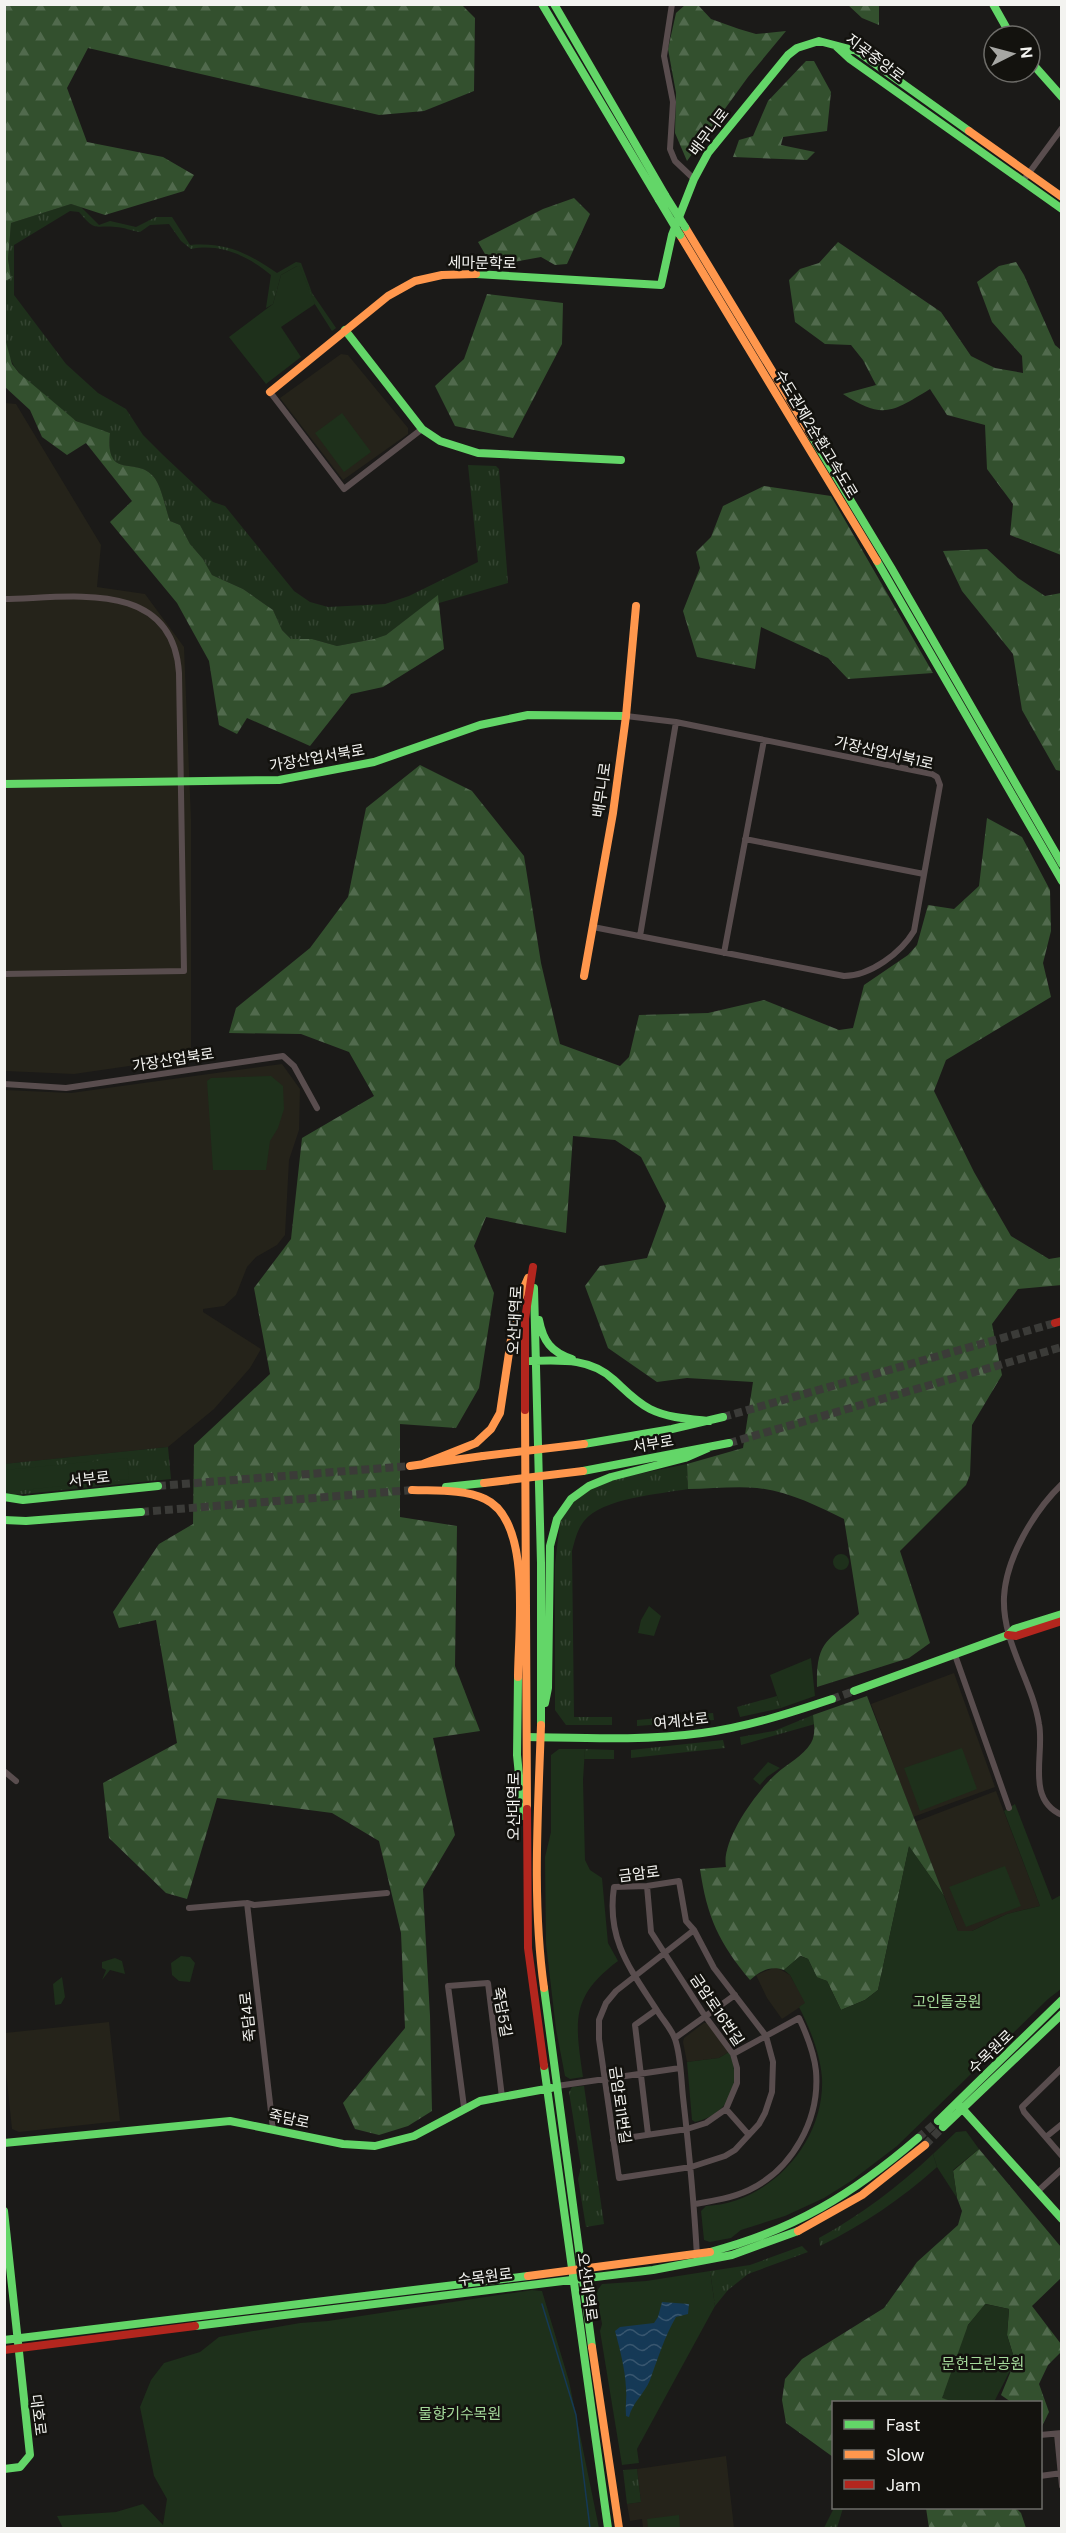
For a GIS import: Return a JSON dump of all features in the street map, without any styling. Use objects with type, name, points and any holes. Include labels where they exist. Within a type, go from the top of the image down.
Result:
[{"type":"main road","name":"수도권제2순환고속도로","points":[[542,4],[807,429],[1013,786],[1062,881]]},
{"type":"main road","name":"수도권제2순환고속도로","points":[[555,4],[662,198]]},
{"type":"main road","points":[[993,4],[1004,24]]},
{"type":"main road","name":"배무니로","points":[[661,285],[672,235],[694,179],[708,153],[788,55],[807,43],[819,41],[833,44]]},
{"type":"main road","name":"지곶중앙로","points":[[833,44],[857,51],[1027,176],[1062,197]]},
{"type":"main road","points":[[1042,75],[1062,98]]},
{"type":"main road","name":"지곶중앙로","points":[[1027,176],[1062,209]]},
{"type":"main road","name":"수도권제2순환고속도로","points":[[683,231],[786,412],[1062,864]]},
{"type":"main road","name":"세마문학로","points":[[270,392],[388,296],[415,281],[464,273],[661,285]]},
{"type":"main road","points":[[345,330],[422,429],[440,441],[478,453],[621,460]]},
{"type":"main road","name":"배무니로","points":[[584,976],[613,813],[626,716],[636,606]]},
{"type":"main road","name":"가장산업서북로","points":[[4,784],[279,780],[374,762],[480,725],[528,716],[626,716]]},
{"type":"main road","points":[[1013,786],[1062,854]]},
{"type":"main road","points":[[1013,786],[1017,811],[1062,891]]},
{"type":"main road","points":[[410,1466],[423,1464],[476,1443],[491,1429],[500,1413],[516,1306],[532,1267]]},
{"type":"main road","name":"오산대역로","points":[[532,1267],[534,1293],[531,1361],[527,1737],[528,1948],[608,2529]]},
{"type":"main road","name":"오산대역로","points":[[532,1267],[525,1319],[531,1361],[541,1552],[541,1737],[537,1853],[539,1942],[582,2278],[619,2529]]},
{"type":"main road","points":[[534,1293],[543,1340],[553,1352],[603,1371],[646,1407],[668,1416],[709,1421]]},
{"type":"main road","points":[[531,1361],[584,1363]]},
{"type":"main road","name":"서부로","points":[[423,1464],[584,1444],[723,1417]]},
{"type":"main road","name":"서부로","points":[[527,1861],[517,1755],[517,1542],[511,1523],[488,1499],[475,1493],[412,1490],[583,1471],[729,1443]]},
{"type":"main road","points":[[541,1721],[548,1688],[550,1546],[552,1531],[563,1507],[576,1493],[598,1481],[684,1459],[708,1448]]},
{"type":"main road","name":"서부로","points":[[4,1497],[23,1500],[158,1486]]},
{"type":"main road","points":[[4,1520],[26,1521],[141,1512]]},
{"type":"main road","points":[[854,1691],[1008,1635],[1014,1629],[1062,1614]]},
{"type":"main road","points":[[1008,1635],[1016,1636],[1062,1621]]},
{"type":"main road","name":"여계산로","points":[[527,1737],[660,1737],[704,1733],[781,1716],[832,1699]]},
{"type":"main road","name":"수목원로","points":[[960,2106],[1062,2000]]},
{"type":"main road","name":"수목원로","points":[[941,2124],[1062,2014]]},
{"type":"main road","name":"죽담로","points":[[4,2143],[230,2121],[343,2144],[375,2146],[414,2136],[464,2107],[480,2101],[557,2086]]},
{"type":"main road","points":[[960,2106],[1062,2218]]},
{"type":"main road","name":"수목원로","points":[[4,2340],[571,2269],[698,2259],[799,2223],[827,2208],[862,2185],[918,2138]]},
{"type":"main road","name":"수목원로","points":[[4,2350],[572,2280],[765,2246],[820,2222],[858,2200],[925,2145]]},
{"type":"main road","name":"대호로","points":[[4,2211],[30,2455],[20,2467],[4,2469]]},
{"type":"street","points":[[672,4],[664,56],[673,102],[670,149],[675,161],[694,179]]},
{"type":"street","points":[[1027,176],[1062,128]]},
{"type":"street","points":[[270,392],[344,489],[422,429]]},
{"type":"street","points":[[4,599],[107,597],[128,602],[146,610],[159,620],[174,645],[178,657],[184,971],[4,974]]},
{"type":"street","name":"가장산업서북1로","points":[[592,927],[844,976],[866,972],[907,943],[914,931],[940,785],[937,777],[932,774],[676,722],[626,716]]},
{"type":"street","points":[[640,936],[676,722]]},
{"type":"street","points":[[724,952],[764,740]]},
{"type":"street","points":[[745,839],[924,874]]},
{"type":"street","name":"가장산업북로","points":[[4,1084],[66,1088],[283,1056],[294,1066],[317,1108]]},
{"type":"street","points":[[1062,1484],[1034,1519],[1012,1563],[1006,1580],[1004,1597],[1008,1635],[1035,1706],[1040,1726],[1037,1767],[1041,1793],[1051,1810],[1062,1815]]},
{"type":"street","points":[[956,1655],[1009,1808]]},
{"type":"street","points":[[4,1771],[16,1781]]},
{"type":"street","name":"금암로","points":[[691,2167],[724,2156],[749,2135],[765,2113],[772,2092],[773,2062],[766,2036],[710,1961],[694,1930],[686,1921],[679,1881],[647,1886],[614,1887],[612,1896],[614,1933],[618,1948],[675,2038],[695,2204],[698,2259]]},
{"type":"street","name":"금암로16번길","points":[[647,1886],[651,1932],[705,2016],[733,2054],[738,2076],[734,2095],[726,2109]]},
{"type":"street","points":[[189,1908],[247,1903],[254,1905],[387,1893]]},
{"type":"street","name":"죽담4로","points":[[247,1903],[273,2129]]},
{"type":"street","name":"금암로11번길","points":[[691,2167],[619,2178],[599,2039],[599,2020],[610,1997],[663,1952],[694,1930]]},
{"type":"street","name":"죽담5길","points":[[464,2107],[448,1986],[488,1983],[502,2097]]},
{"type":"street","points":[[675,2038],[735,1995]]},
{"type":"street","points":[[648,2134],[635,2025],[656,2010]]},
{"type":"street","points":[[695,2204],[727,2198],[752,2188],[787,2160],[806,2130],[815,2095],[816,2072],[811,2044],[799,2018],[733,2054]]},
{"type":"street","points":[[557,2086],[680,2068]]},
{"type":"street","points":[[1062,2068],[1022,2107],[1062,2156]]},
{"type":"street","points":[[613,2140],[687,2129],[711,2120],[726,2109],[749,2135]]},
{"type":"street","points":[[1046,2137],[1062,2124]]},
{"type":"street","points":[[1038,2192],[1062,2169]]},
{"type":"street","points":[[1042,2435],[1059,2434],[1062,2486]]},
{"type":"street","points":[[1042,2475],[1061,2473]]},
{"type":"shaded area","points":[[341,354],[348,355],[408,428],[408,434],[343,480],[280,398]]},
{"type":"shaded area","points":[[5,403],[16,404],[101,545],[97,587],[145,594],[184,647],[191,819],[191,1057],[74,1074],[5,1071]]},
{"type":"shaded area","points":[[282,1064],[300,1089],[299,1130],[289,1160],[285,1235],[277,1245],[256,1257],[247,1267],[236,1295],[224,1306],[203,1309],[203,1312],[261,1349],[250,1368],[214,1409],[168,1447],[5,1464],[5,1090],[71,1093]]},
{"type":"shaded area","points":[[954,1673],[995,1787],[913,1817],[871,1704]]},
{"type":"shaded area","points":[[996,1791],[1040,1906],[1007,1914],[972,1931],[958,1931],[915,1822]]},
{"type":"shaded area","points":[[776,1967],[790,1975],[806,2003],[782,2019],[767,1998],[756,1975]]},
{"type":"shaded area","points":[[109,2022],[120,2121],[19,2132],[12,2129],[5,2063],[5,2033]]},
{"type":"shaded area","points":[[707,2023],[729,2052],[719,2058],[687,2062],[684,2038]]},
{"type":"shaded area","points":[[726,2456],[734,2528],[643,2528],[642,2519],[630,2521],[627,2504],[641,2502],[637,2469]]},
{"type":"green space","points":[[5,5],[462,5],[475,18],[474,91],[424,111],[379,115],[88,48],[67,88],[87,142],[163,157],[194,175],[184,191],[105,215],[71,204],[11,223],[8,259],[11,278],[5,281]]},
{"type":"green space","points":[[685,5],[698,5],[711,19],[756,34],[786,31],[748,77],[687,161],[675,133],[676,93],[668,49],[676,13]]},
{"type":"green space","points":[[848,5],[879,5],[879,25],[862,18]]},
{"type":"green space","points":[[806,61],[814,61],[831,92],[827,131],[783,137],[781,145],[815,152],[807,160],[733,157],[739,140],[753,136],[768,101]]},
{"type":"green space","points":[[574,198],[590,214],[567,264],[555,265],[541,257],[492,266],[478,242],[543,209]]},
{"type":"green space","points":[[71,204],[81,207],[99,225],[110,221],[136,227],[156,217],[172,217],[190,245],[215,245],[236,250],[277,273],[296,262],[301,263],[312,293],[336,328],[332,331],[311,298],[297,266],[281,275],[273,304],[266,308],[271,275],[253,262],[234,253],[213,248],[191,249],[181,241],[169,224],[150,225],[140,232],[119,227],[95,226],[79,212],[70,211],[14,245],[14,295],[66,364],[98,393],[126,409],[143,435],[163,455],[213,502],[225,506],[294,591],[310,602],[328,607],[385,604],[409,596],[478,562],[468,465],[496,466],[499,469],[508,583],[439,603],[438,596],[386,635],[337,646],[312,639],[291,639],[282,630],[273,610],[243,589],[212,575],[203,559],[190,544],[180,525],[170,521],[161,491],[153,476],[146,470],[117,462],[112,457],[110,433],[79,422],[61,410],[23,377],[9,354],[4,323],[4,281],[11,277],[8,259],[11,223]]},
{"type":"green space","points":[[838,242],[941,312],[971,356],[995,368],[1023,373],[1022,356],[992,322],[977,282],[999,266],[1016,262],[1055,345],[1061,350],[1061,555],[1010,535],[1013,504],[987,469],[985,425],[947,415],[930,389],[896,408],[887,410],[868,407],[843,394],[876,385],[863,360],[851,345],[825,344],[795,322],[789,280],[800,269],[819,263]]},
{"type":"green space","points":[[297,266],[300,267],[315,304],[281,327],[301,357],[266,384],[229,337],[273,304],[281,275]]},
{"type":"green space","points":[[487,294],[563,303],[562,344],[513,438],[455,426],[435,386],[464,359]]},
{"type":"green space","points":[[4,335],[12,364],[19,373],[76,421],[110,433],[112,457],[123,465],[146,470],[153,476],[161,491],[170,521],[180,525],[190,544],[203,559],[212,575],[243,589],[273,610],[282,630],[291,639],[312,639],[337,646],[374,639],[386,635],[438,595],[444,649],[383,687],[351,694],[310,746],[247,718],[237,734],[219,725],[209,661],[177,603],[110,522],[132,501],[86,443],[67,455],[42,437],[30,410],[5,387]]},
{"type":"green space","points":[[342,413],[371,452],[344,472],[315,433]]},
{"type":"green space","points":[[764,486],[831,496],[933,673],[848,679],[828,658],[761,627],[755,669],[697,657],[683,611],[700,568],[696,552],[711,537],[723,506]]},
{"type":"green space","points":[[987,549],[1018,578],[1045,596],[1061,593],[1061,771],[1056,770],[1022,710],[1013,654],[962,591],[943,551]]},
{"type":"green space","points":[[420,765],[472,791],[524,856],[541,963],[560,1044],[620,1066],[629,1057],[639,1015],[708,1013],[764,1000],[839,1030],[853,1028],[864,985],[908,955],[917,945],[928,905],[954,909],[979,886],[987,818],[1022,837],[1050,890],[1051,931],[1043,963],[1051,997],[946,1060],[934,1091],[974,1172],[1011,1236],[1049,1259],[1061,1257],[1062,1285],[1018,1289],[992,1324],[1002,1375],[972,1425],[970,1475],[966,1485],[900,1551],[930,1643],[909,1658],[817,1687],[821,1651],[831,1637],[859,1614],[844,1519],[780,1492],[740,1487],[688,1489],[687,1464],[743,1448],[753,1382],[687,1378],[657,1382],[608,1348],[585,1286],[600,1266],[647,1258],[666,1206],[641,1157],[615,1140],[573,1136],[566,1233],[486,1217],[474,1246],[494,1293],[479,1388],[456,1428],[400,1424],[400,1517],[457,1526],[455,1666],[480,1731],[433,1738],[455,1835],[423,1889],[430,2016],[432,2111],[408,2126],[379,2135],[355,2129],[343,2103],[405,2028],[401,1933],[379,1841],[332,1813],[217,1798],[187,1899],[166,1893],[109,1838],[103,1783],[177,1743],[156,1620],[119,1628],[113,1612],[159,1544],[193,1524],[194,1445],[270,1374],[254,1288],[291,1239],[302,1138],[374,1096],[349,1052],[301,1034],[229,1033],[236,1008],[310,948],[348,897],[366,808]]},
{"type":"green space","points":[[271,1076],[283,1086],[284,1109],[278,1128],[270,1141],[266,1170],[213,1170],[207,1081],[211,1078]]},
{"type":"green space","points":[[168,1447],[171,1479],[5,1496],[4,1464]]},
{"type":"green space","points":[[127,1458],[129,1479],[5,1492],[5,1470]]},
{"type":"green space","points":[[687,1464],[688,1489],[632,1498],[604,1507],[592,1513],[578,1532],[572,1551],[574,1717],[612,1717],[612,1725],[566,1725],[555,1710],[555,1565],[560,1522],[585,1490],[610,1480]]},
{"type":"green space","points":[[838,1554],[844,1554],[849,1562],[847,1568],[838,1570],[833,1565],[833,1559]]},
{"type":"green space","points":[[649,1606],[661,1616],[654,1636],[638,1633],[641,1620]]},
{"type":"green space","points":[[811,1658],[815,1696],[781,1708],[770,1675]]},
{"type":"green space","points":[[777,1696],[781,1708],[740,1717],[737,1707]]},
{"type":"green space","points":[[867,1696],[944,1896],[909,1847],[878,1990],[865,2000],[841,2010],[827,1981],[817,1978],[808,1959],[801,1956],[784,1970],[775,1968],[766,1970],[750,1980],[730,1954],[716,1929],[706,1901],[700,1869],[726,1867],[729,1843],[742,1817],[759,1792],[780,1770],[804,1752],[813,1740],[813,1715]]},
{"type":"green space","points":[[713,1713],[714,1720],[637,1726],[637,1720]]},
{"type":"green space","points":[[813,1715],[815,1724],[741,1745],[740,1737],[774,1731]]},
{"type":"green space","points":[[723,1740],[725,1748],[631,1758],[631,1750]]},
{"type":"green space","points":[[962,1748],[977,1789],[920,1811],[904,1768]]},
{"type":"green space","points":[[559,1749],[585,1749],[583,1780],[585,1860],[590,1870],[602,1878],[608,1943],[618,1961],[591,1986],[584,1999],[578,2025],[583,2077],[570,2079],[565,2076],[556,2029],[546,1944],[545,1857],[551,1832],[551,1755]]},
{"type":"green space","points":[[585,1749],[614,1750],[614,1759],[584,1759]]},
{"type":"green space","points":[[768,1762],[780,1768],[760,1785],[753,1779]]},
{"type":"green space","name":"고인돌공원","points":[[1015,1804],[1052,1900],[1061,1895],[1061,1989],[897,2146],[851,2181],[824,2198],[785,2216],[741,2230],[731,2238],[710,2242],[704,2240],[701,2211],[706,2206],[729,2202],[752,2194],[772,2181],[789,2165],[803,2146],[814,2125],[821,2102],[822,2078],[817,2050],[799,2007],[805,2003],[790,1975],[784,1970],[800,1956],[808,1959],[817,1977],[827,1981],[841,2010],[865,2000],[878,1990],[909,1846],[944,1896],[958,1931],[972,1931],[1007,1914],[1040,1906],[1004,1811]]},
{"type":"green space","points":[[1005,1866],[1021,1906],[966,1927],[949,1887]]},
{"type":"green space","points":[[181,1956],[190,1957],[195,1963],[190,1982],[179,1981],[172,1975],[171,1963]]},
{"type":"green space","points":[[115,1958],[122,1961],[125,1974],[110,1970],[102,1980],[106,1970],[102,1968],[102,1962]]},
{"type":"green space","points":[[62,1977],[65,1997],[61,2004],[55,2005],[53,1984]]},
{"type":"green space","points":[[729,2052],[735,2075],[730,2096],[717,2112],[695,2122],[692,2120],[687,2062],[719,2058]]},
{"type":"green space","points":[[584,2086],[604,2224],[586,2227],[578,2179],[581,2167],[569,2092],[572,2087]]},
{"type":"green space","points":[[966,2131],[979,2149],[953,2170],[957,2198],[937,2167],[933,2154],[956,2132]]},
{"type":"green space","points":[[979,2149],[1061,2247],[1061,2278],[1032,2306],[1061,2344],[1061,2352],[1048,2365],[1039,2384],[1049,2412],[1042,2426],[1042,2401],[1010,2401],[1001,2395],[1015,2361],[1007,2335],[1009,2309],[986,2304],[968,2325],[954,2401],[832,2401],[832,2456],[786,2423],[782,2400],[785,2379],[802,2359],[884,2308],[917,2262],[958,2225],[962,2211],[957,2198],[953,2171]]},
{"type":"green space","points":[[933,2154],[937,2167],[923,2179],[866,2220],[820,2246],[819,2238],[879,2200]]},
{"type":"green space","points":[[802,2246],[808,2252],[748,2274],[728,2290],[715,2306],[710,2271],[750,2265]]},
{"type":"green space","points":[[710,2271],[715,2306],[637,2449],[639,2463],[622,2465],[600,2331],[602,2324],[596,2292],[602,2284],[646,2281]]},
{"type":"green space","name":"물향기수목원","points":[[532,2290],[542,2291],[569,2381],[599,2528],[63,2528],[57,2516],[116,2512],[143,2504],[163,2525],[167,2499],[154,2476],[140,2407],[151,2380],[164,2363],[200,2352],[219,2337],[300,2323],[328,2321]]},
{"type":"green space","name":"문헌근린공원","points":[[985,2304],[1009,2309],[1007,2335],[1015,2361],[995,2401],[951,2401],[942,2398],[968,2325]]},
{"type":"green space","points":[[637,2469],[641,2502],[627,2504],[623,2470]]},
{"type":"green space","points":[[834,2509],[843,2509],[837,2528],[824,2528]]},
{"type":"green space","points":[[926,2509],[1017,2509],[1021,2513],[1026,2528],[929,2528]]},
{"type":"green space","points":[[679,2515],[680,2528],[648,2528],[647,2519]]},
{"type":"water","points":[[662,2302],[689,2304],[688,2314],[676,2317],[648,2385],[629,2417],[626,2416],[625,2373],[615,2331],[620,2327],[654,2323]]},
{"type":"waterway","points":[[542,2304],[576,2415],[590,2528]]},
{"type":"tunnel","points":[[723,1417],[1055,1323]]},
{"type":"tunnel","points":[[729,1443],[1062,1347]]},
{"type":"tunnel","points":[[158,1486],[410,1466]]},
{"type":"tunnel","points":[[141,1512],[412,1490]]},
{"type":"tunnel","points":[[832,1699],[854,1691]]},
{"type":"tunnel","points":[[918,2138],[938,2121]]},
{"type":"tunnel","points":[[925,2145],[943,2127]]},
{"type":"traffic: fast","points":[[542,4],[659,200]]},
{"type":"traffic: fast","points":[[554,4],[665,195]]},
{"type":"traffic: fast","points":[[993,4],[1004,24]]},
{"type":"traffic: fast","points":[[476,274],[661,285],[672,235],[694,179],[708,153],[788,55],[797,48],[819,41],[857,51],[969,131]]},
{"type":"traffic: fast","points":[[836,46],[850,59],[1062,209]]},
{"type":"traffic: fast","points":[[1042,74],[1062,97]]},
{"type":"traffic: fast","points":[[665,195],[685,227]]},
{"type":"traffic: fast","points":[[659,200],[680,235]]},
{"type":"traffic: fast","points":[[345,330],[422,429],[440,441],[478,453],[621,460]]},
{"type":"traffic: fast","points":[[811,435],[892,569],[1062,864]]},
{"type":"traffic: fast","points":[[877,561],[1062,881]]},
{"type":"traffic: fast","points":[[4,784],[279,780],[374,762],[480,725],[528,715],[626,716]]},
{"type":"traffic: fast","points":[[534,1288],[541,1563],[541,1725]]},
{"type":"traffic: fast","points":[[539,1320],[549,1345],[572,1359]]},
{"type":"traffic: fast","points":[[531,1361],[586,1364],[605,1373],[650,1409],[671,1416],[709,1421]]},
{"type":"traffic: fast","points":[[584,1444],[672,1429],[723,1417]]},
{"type":"traffic: fast","points":[[583,1471],[729,1443]]},
{"type":"traffic: fast","points":[[545,1703],[548,1688],[550,1546],[557,1519],[571,1499],[589,1486],[611,1477],[685,1458],[708,1448]]},
{"type":"traffic: fast","points":[[446,1487],[484,1483]]},
{"type":"traffic: fast","points":[[4,1497],[23,1500],[158,1486]]},
{"type":"traffic: fast","points":[[4,1520],[26,1521],[141,1512]]},
{"type":"traffic: fast","points":[[854,1691],[1008,1635],[1014,1629],[1062,1614]]},
{"type":"traffic: fast","points":[[518,1677],[517,1755],[523,1816]]},
{"type":"traffic: fast","points":[[527,1737],[680,1736],[752,1723],[832,1699]]},
{"type":"traffic: fast","points":[[544,1988],[592,2347]]},
{"type":"traffic: fast","points":[[938,2121],[1062,2000]]},
{"type":"traffic: fast","points":[[943,2127],[1062,2014]]},
{"type":"traffic: fast","points":[[544,2066],[608,2528]]},
{"type":"traffic: fast","points":[[4,2143],[230,2121],[343,2144],[375,2146],[414,2136],[480,2101],[551,2088]]},
{"type":"traffic: fast","points":[[959,2105],[1062,2219]]},
{"type":"traffic: fast","points":[[710,2252],[769,2233],[821,2208],[870,2176],[918,2138]]},
{"type":"traffic: fast","points":[[4,2211],[30,2455],[20,2467],[4,2469]]},
{"type":"traffic: fast","points":[[195,2326],[653,2270],[732,2255],[798,2231]]},
{"type":"traffic: fast","points":[[4,2340],[528,2276]]},
{"type":"traffic: slow","points":[[969,131],[1062,197]]},
{"type":"traffic: slow","points":[[685,227],[811,435]]},
{"type":"traffic: slow","points":[[680,235],[877,561]]},
{"type":"traffic: slow","points":[[270,392],[388,296],[415,281],[442,275],[476,274]]},
{"type":"traffic: slow","points":[[584,976],[613,813],[626,716],[636,606]]},
{"type":"traffic: slow","points":[[423,1464],[476,1443],[491,1429],[500,1413],[516,1306],[528,1278]]},
{"type":"traffic: slow","points":[[525,1410],[527,1809]]},
{"type":"traffic: slow","points":[[483,1456],[584,1444]]},
{"type":"traffic: slow","points":[[410,1466],[483,1456]]},
{"type":"traffic: slow","points":[[484,1483],[583,1471]]},
{"type":"traffic: slow","points":[[412,1490],[449,1491],[477,1496],[485,1499],[500,1511],[510,1530],[517,1553],[520,1579],[518,1677]]},
{"type":"traffic: slow","points":[[541,1725],[537,1890],[544,1988]]},
{"type":"traffic: slow","points":[[798,2231],[862,2195],[925,2145]]},
{"type":"traffic: slow","points":[[528,2276],[710,2252]]},
{"type":"traffic: slow","points":[[592,2347],[619,2528]]},
{"type":"traffic: jam","points":[[525,1410],[525,1319],[533,1267]]},
{"type":"traffic: jam","points":[[1055,1323],[1062,1321]]},
{"type":"traffic: jam","points":[[1008,1635],[1016,1636],[1062,1621]]},
{"type":"traffic: jam","points":[[527,1809],[528,1948],[544,2066]]},
{"type":"traffic: jam","points":[[4,2350],[195,2326]]}]
